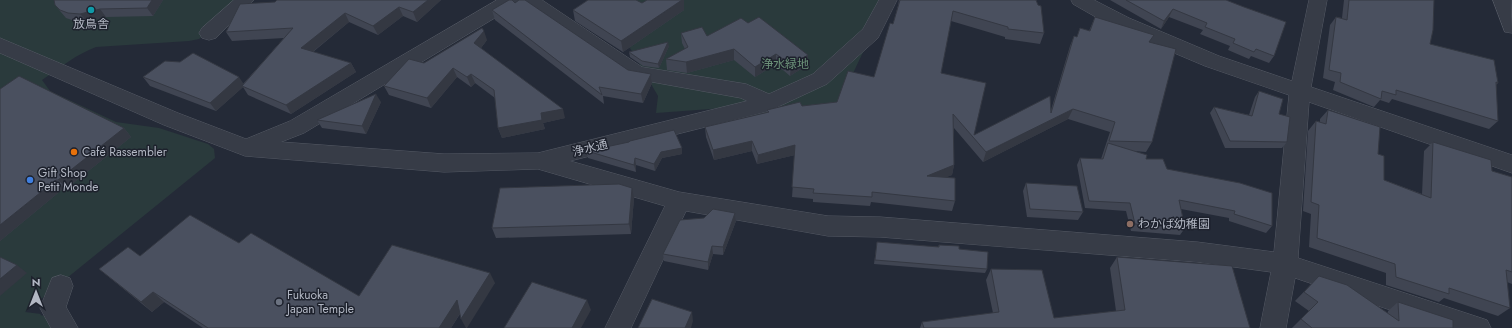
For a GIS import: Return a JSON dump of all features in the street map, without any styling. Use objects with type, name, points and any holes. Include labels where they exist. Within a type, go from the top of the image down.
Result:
[{"type":"street","points":[[209,33],[245,0]]},
{"type":"street","points":[[245,148],[297,127],[511,0]]},
{"type":"street","points":[[528,0],[637,73],[746,90],[769,103]]},
{"type":"street","name":"浄水通","points":[[0,45],[171,119],[245,148],[444,163],[538,161],[769,103],[820,79],[871,33],[888,0]]},
{"type":"street","points":[[1080,0],[1122,23],[1212,61],[1512,164]]},
{"type":"street","points":[[1273,328],[1285,264],[1300,92],[1318,0]]},
{"type":"street","points":[[1502,0],[1512,27]]},
{"type":"street","points":[[538,161],[679,201],[828,226],[880,227],[1197,252],[1285,264],[1478,328]]},
{"type":"street","points":[[618,328],[679,201]]},
{"type":"street","points":[[61,286],[53,308],[65,328]]},
{"type":"green space","points":[[0,0],[245,0],[199,39],[189,41],[96,47],[75,57],[42,80],[50,91],[116,122],[159,128],[208,144],[214,149],[215,158],[25,312],[45,316],[55,328],[0,328]]},
{"type":"green space","name":"浄水緑地","points":[[602,0],[888,0],[834,113],[788,149],[738,107],[656,113],[658,96]]},
{"type":"building","name":"放鳥舎","points":[[54,0],[152,0],[147,8],[100,9],[80,14],[68,13],[60,10],[55,5]]},
{"type":"building","points":[[277,0],[428,0],[413,12],[399,7],[373,26],[345,13],[301,48],[351,63],[286,105],[242,86],[293,28],[226,32],[240,4],[275,2]]},
{"type":"building","points":[[509,0],[512,0],[515,3],[519,0],[525,0],[628,70],[651,74],[641,94],[599,87],[602,95],[492,10]]},
{"type":"building","points":[[588,0],[636,0],[642,3],[647,0],[682,0],[621,41],[573,10]]},
{"type":"building","points":[[900,0],[1036,0],[1038,5],[1041,6],[1044,33],[1008,29],[1008,27],[953,11],[941,73],[986,83],[974,135],[1050,96],[1051,113],[1074,36],[1077,37],[1080,28],[1090,31],[1095,17],[1154,35],[1149,42],[1176,49],[1152,142],[1109,141],[1115,122],[1073,109],[986,152],[953,114],[954,165],[927,176],[955,178],[955,201],[872,192],[872,197],[813,193],[814,189],[792,187],[795,145],[758,155],[752,141],[713,150],[705,127],[769,112],[767,110],[800,102],[802,106],[837,102],[848,71],[874,77],[890,23],[893,24]]},
{"type":"building","points":[[1126,0],[1226,0],[1286,22],[1274,56],[1256,49],[1254,52],[1233,43],[1235,39],[1205,27],[1207,23],[1173,9],[1164,21]]},
{"type":"building","points":[[1349,0],[1434,0],[1433,30],[1430,44],[1494,60],[1498,83],[1496,82],[1498,121],[1396,90],[1396,95],[1382,91],[1381,99],[1340,82],[1341,73],[1329,70],[1336,17],[1347,20]]},
{"type":"building","points":[[759,17],[808,55],[791,65],[776,54],[755,67],[734,49],[686,62],[666,59],[688,47],[681,33],[702,27],[707,36],[741,18],[748,23]]},
{"type":"building","points":[[482,28],[484,31],[474,43],[563,109],[541,113],[542,120],[498,128],[494,90],[471,74],[467,77],[453,68],[427,98],[384,86],[409,59],[424,63]]},
{"type":"building","points":[[668,42],[658,64],[642,61],[629,52]]},
{"type":"building","points":[[193,53],[239,77],[210,103],[143,77],[165,61],[180,62]]},
{"type":"building","points":[[19,76],[124,128],[0,225],[0,89]]},
{"type":"building","points":[[1259,91],[1283,99],[1279,114],[1290,117],[1287,142],[1230,141],[1214,107],[1252,116]]},
{"type":"building","points":[[376,94],[362,126],[317,120]]},
{"type":"building","points":[[1328,110],[1380,127],[1378,154],[1384,156],[1384,180],[1431,198],[1433,142],[1491,160],[1492,171],[1512,177],[1512,272],[1506,270],[1510,308],[1449,288],[1449,294],[1396,277],[1395,264],[1317,238],[1319,205],[1311,202],[1316,121],[1326,124]]},
{"type":"building","points":[[674,130],[682,148],[661,152],[654,164],[635,158],[634,165],[587,151],[629,142]]},
{"type":"building","points":[[1108,143],[1147,155],[1146,159],[1163,159],[1167,169],[1240,183],[1272,193],[1272,226],[1234,214],[1235,211],[1179,200],[1185,228],[1135,224],[1130,203],[1089,201],[1080,158],[1103,159]]},
{"type":"building","points":[[1026,183],[1077,186],[1083,212],[1030,209]]},
{"type":"building","points":[[619,184],[632,188],[629,224],[492,228],[500,188]]},
{"type":"building","points":[[713,209],[735,213],[723,247],[712,246],[708,262],[663,254],[680,220],[704,218]]},
{"type":"building","points":[[190,215],[239,243],[251,233],[359,296],[392,245],[490,273],[461,319],[457,300],[439,328],[208,328],[153,292],[141,302],[99,269],[128,247],[140,256]]},
{"type":"building","points":[[877,242],[939,247],[939,245],[959,246],[959,249],[988,252],[987,269],[875,260]]},
{"type":"building","points":[[0,257],[17,265],[0,279]]},
{"type":"building","points":[[1117,257],[1232,266],[1250,328],[924,328],[922,322],[999,312],[991,269],[1042,270],[1054,318],[1125,310]]},
{"type":"building","points":[[1319,276],[1347,285],[1399,321],[1398,302],[1453,320],[1453,328],[1312,328],[1301,319],[1318,302],[1304,292]]},
{"type":"building","points":[[532,282],[587,300],[572,328],[504,328]]},
{"type":"building","points":[[652,299],[692,312],[685,328],[638,328]]},
{"type":"place","name":"放鳥舎","points":[[91,10]]},
{"type":"place","name":"Café Rassembler","points":[[74,152]]},
{"type":"place","name":"Gift Shop Petit Monde","points":[[30,180]]},
{"type":"place","name":"わかば幼稚園","points":[[1130,224]]},
{"type":"place","name":"Fukuoka Japan Temple","points":[[279,302]]}]
